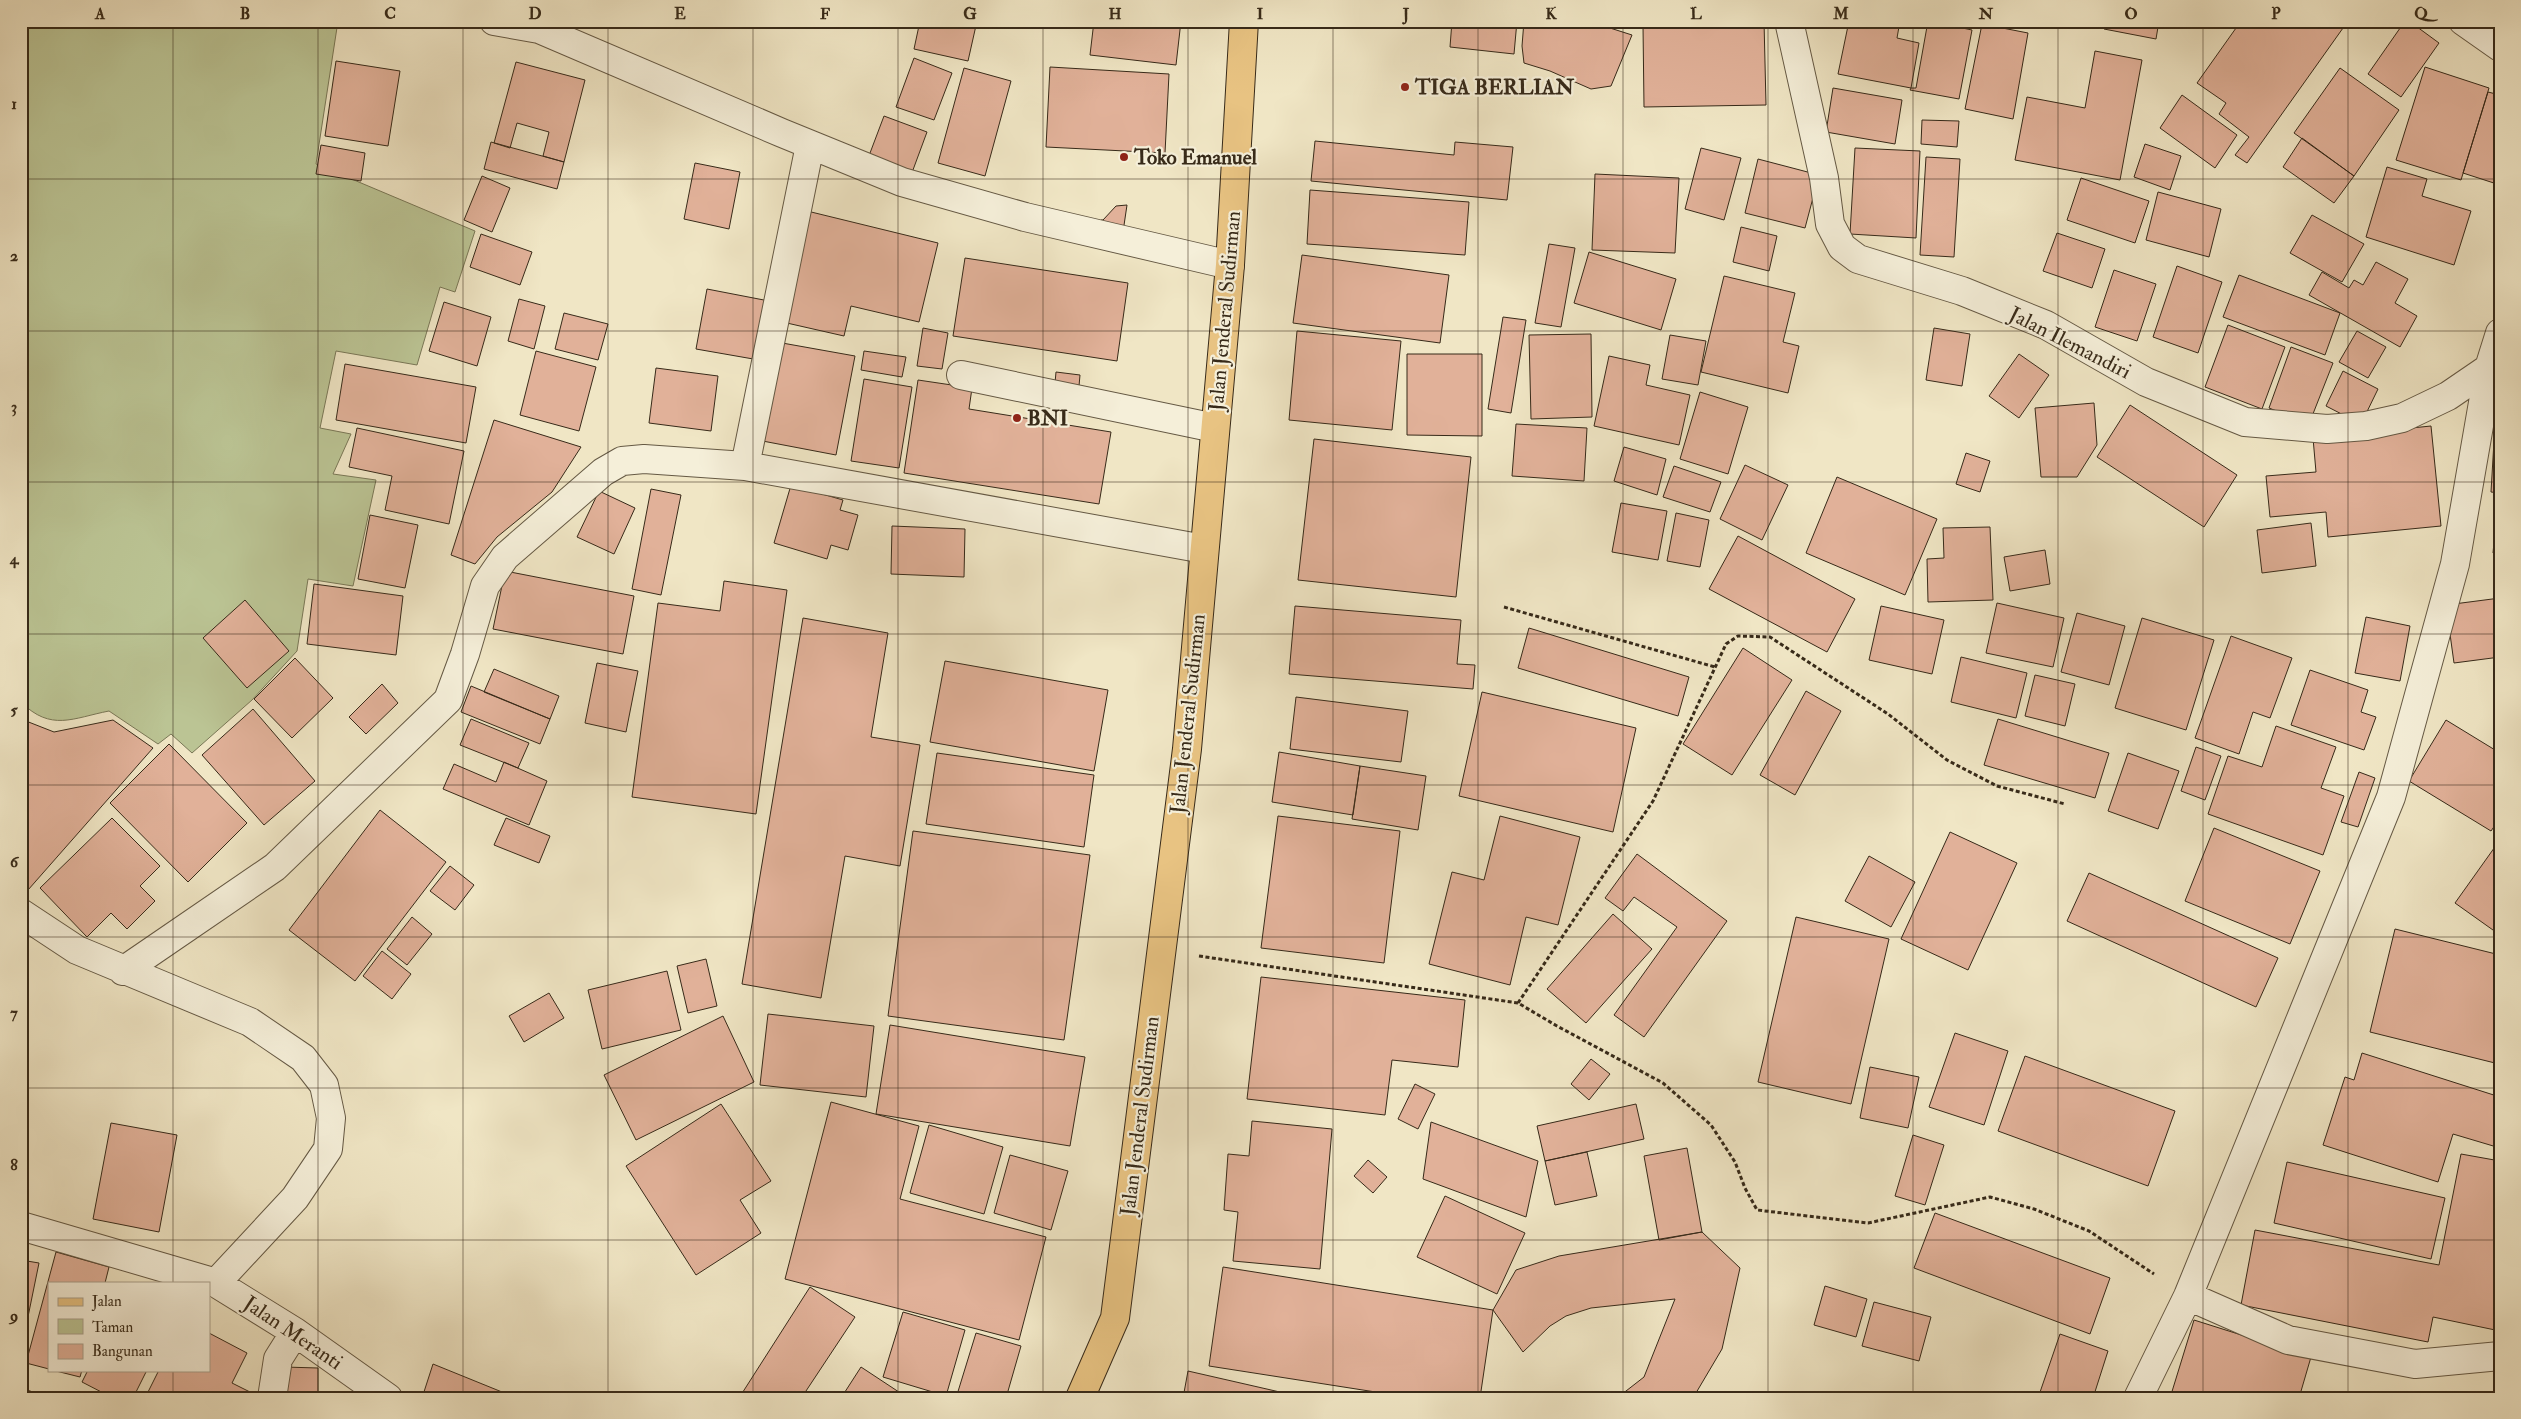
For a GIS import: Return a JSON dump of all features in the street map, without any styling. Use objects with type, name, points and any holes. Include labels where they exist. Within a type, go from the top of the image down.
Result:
[{"type":"main road","name":"Jalan Jenderal Sudirman","points":[[1080,1398],[1115,1318],[1187,748],[1230,265],[1244,21]]},
{"type":"street","points":[[494,21],[541,25],[810,145],[902,182],[1025,218],[1230,265]]},
{"type":"street","name":"Jalan Ilemandiri","points":[[1789,21],[1824,178],[1830,224],[1842,247],[1858,259],[1962,291],[2046,325],[2146,382],[2245,422],[2327,430],[2375,424],[2402,418],[2448,396],[2492,371]]},
{"type":"street","points":[[2463,21],[2500,47]]},
{"type":"street","points":[[745,466],[810,145]]},
{"type":"street","points":[[2138,1398],[2188,1296],[2391,797],[2455,564],[2500,333]]},
{"type":"street","points":[[961,374],[1214,428]]},
{"type":"street","points":[[123,971],[275,867],[448,700],[465,654],[485,586],[505,558],[603,472],[622,461],[644,459],[745,466],[1204,549]]},
{"type":"street","points":[[21,913],[77,950],[123,971],[250,1022],[303,1058],[324,1085],[331,1118],[328,1149],[295,1198],[216,1283]]},
{"type":"street","name":"Jalan Meranti","points":[[21,1226],[216,1283],[295,1332],[388,1398]]},
{"type":"street","points":[[2188,1296],[2288,1340],[2298,1342],[2415,1364],[2500,1356]]},
{"type":"street","points":[[272,1398],[278,1359],[295,1332]]},
{"type":"path","points":[[1504,607],[1715,667]]},
{"type":"path","points":[[1518,1003],[1653,801],[1726,644],[1738,636],[1770,638],[1888,714],[1947,760],[1997,786],[2065,804]]},
{"type":"path","points":[[1161,950],[1518,1003],[1663,1083],[1711,1125],[1735,1162],[1745,1188],[1757,1210],[1868,1223],[1990,1197],[2034,1209],[2089,1232],[2188,1296]]},
{"type":"green space","points":[[21,21],[338,21],[316,164],[475,231],[455,292],[440,287],[417,365],[336,351],[320,428],[351,434],[333,474],[376,480],[353,586],[308,579],[297,651],[252,700],[192,753],[171,734],[158,744],[109,711],[73,719],[53,720],[42,717],[21,702]]},
{"type":"building","points":[[920,21],[977,21],[968,61],[914,49]]},
{"type":"building","points":[[1094,21],[1181,21],[1176,65],[1090,55]]},
{"type":"building","points":[[1452,21],[1517,21],[1514,54],[1450,47]]},
{"type":"building","points":[[1524,21],[1588,21],[1632,35],[1611,86],[1591,89],[1550,71],[1524,63],[1522,46]]},
{"type":"building","points":[[1677,21],[1764,21],[1766,105],[1644,107],[1643,26],[1677,25]]},
{"type":"building","points":[[1849,21],[1900,21],[1897,38],[1919,43],[1911,88],[1838,74]]},
{"type":"building","points":[[1928,21],[1954,21],[1953,26],[1972,30],[1959,99],[1910,90],[1911,88],[1916,88]]},
{"type":"building","points":[[2105,21],[2159,21],[2156,39],[2104,29]]},
{"type":"building","points":[[2241,21],[2348,21],[2247,163],[2235,155],[2249,137],[2219,114],[2226,103],[2197,83]]},
{"type":"building","points":[[2405,21],[2409,21],[2439,43],[2401,97],[2368,74]]},
{"type":"building","points":[[1982,24],[2028,33],[2013,119],[1965,109]]},
{"type":"building","points":[[2095,51],[2142,60],[2120,180],[2015,160],[2027,97],[2085,108]]},
{"type":"building","points":[[914,58],[952,73],[934,120],[896,107]]},
{"type":"building","points":[[336,61],[400,71],[388,146],[325,136]]},
{"type":"building","points":[[516,62],[585,80],[564,162],[543,156],[549,132],[517,123],[510,148],[494,143]]},
{"type":"building","points":[[1050,67],[1169,74],[1165,153],[1046,147]]},
{"type":"building","points":[[2425,67],[2489,88],[2461,180],[2396,160]]},
{"type":"building","points":[[964,68],[1011,81],[985,176],[938,163]]},
{"type":"building","points":[[2340,68],[2399,110],[2354,176],[2294,133]]},
{"type":"building","points":[[1833,88],[1902,100],[1895,144],[1826,132]]},
{"type":"building","points":[[2488,92],[2500,95],[2500,185],[2463,173]]},
{"type":"building","points":[[2182,95],[2237,135],[2215,168],[2160,128]]},
{"type":"building","points":[[884,116],[927,132],[910,178],[867,161]]},
{"type":"building","points":[[1922,120],[1959,121],[1957,147],[1921,144]]},
{"type":"building","points":[[2302,138],[2354,176],[2334,203],[2283,167]]},
{"type":"building","points":[[1315,141],[1454,155],[1455,142],[1513,147],[1507,200],[1311,181]]},
{"type":"building","points":[[491,142],[564,162],[557,189],[484,169]]},
{"type":"building","points":[[2145,144],[2181,156],[2170,190],[2134,177]]},
{"type":"building","points":[[321,145],[365,153],[361,181],[316,174]]},
{"type":"building","points":[[1701,148],[1741,158],[1724,220],[1685,209]]},
{"type":"building","points":[[1855,148],[1920,151],[1916,238],[1850,234]]},
{"type":"building","points":[[1926,157],[1960,159],[1954,257],[1920,255]]},
{"type":"building","points":[[1758,159],[1819,175],[1805,228],[1745,213]]},
{"type":"building","points":[[695,163],[740,172],[729,229],[684,219]]},
{"type":"building","points":[[2387,167],[2427,179],[2422,196],[2471,211],[2454,265],[2366,237]]},
{"type":"building","points":[[1595,174],[1679,178],[1675,253],[1592,250]]},
{"type":"building","points":[[482,176],[510,188],[492,232],[464,220]]},
{"type":"building","points":[[2081,178],[2149,201],[2135,243],[2067,220]]},
{"type":"building","points":[[1310,190],[1469,202],[1465,255],[1307,244]]},
{"type":"building","points":[[2158,192],[2221,209],[2209,257],[2146,240]]},
{"type":"building","points":[[1127,205],[1123,232],[1100,229],[1101,220],[1116,206]]},
{"type":"building","points":[[803,210],[938,243],[919,322],[851,306],[844,336],[778,321]]},
{"type":"building","points":[[2312,215],[2364,244],[2342,282],[2290,253]]},
{"type":"building","points":[[1741,227],[1777,236],[1769,271],[1733,262]]},
{"type":"building","points":[[2057,233],[2105,249],[2092,288],[2043,271]]},
{"type":"building","points":[[481,234],[532,252],[520,285],[470,267]]},
{"type":"building","points":[[1549,244],[1575,248],[1561,327],[1535,323]]},
{"type":"building","points":[[1589,252],[1676,279],[1661,330],[1574,303]]},
{"type":"building","points":[[1302,255],[1449,275],[1440,343],[1293,323]]},
{"type":"building","points":[[965,258],[1128,283],[1117,361],[953,336]]},
{"type":"building","points":[[2376,262],[2408,279],[2395,303],[2417,316],[2400,347],[2309,295],[2322,272],[2349,288],[2354,280],[2363,285]]},
{"type":"building","points":[[2177,266],[2222,282],[2198,353],[2153,337]]},
{"type":"building","points":[[2114,270],[2156,284],[2137,341],[2095,327]]},
{"type":"building","points":[[2239,275],[2340,313],[2325,355],[2223,317]]},
{"type":"building","points":[[1724,276],[1795,293],[1783,342],[1799,346],[1788,393],[1701,372]]},
{"type":"building","points":[[707,289],[769,301],[759,360],[696,349]]},
{"type":"building","points":[[519,299],[545,306],[534,349],[508,341]]},
{"type":"building","points":[[444,302],[491,317],[477,366],[429,351]]},
{"type":"building","points":[[564,313],[608,324],[598,360],[555,349]]},
{"type":"building","points":[[1503,317],[1526,320],[1511,413],[1488,409]]},
{"type":"building","points":[[2228,325],[2285,347],[2262,409],[2205,387]]},
{"type":"building","points":[[923,328],[948,333],[942,369],[917,366]]},
{"type":"building","points":[[1934,328],[1970,334],[1962,386],[1926,380]]},
{"type":"building","points":[[1297,331],[1401,341],[1392,430],[1289,420]]},
{"type":"building","points":[[2357,331],[2386,347],[2368,378],[2339,362]]},
{"type":"building","points":[[1591,334],[1592,417],[1531,419],[1529,335]]},
{"type":"building","points":[[1670,335],[1706,341],[1698,385],[1662,379]]},
{"type":"building","points":[[771,341],[855,356],[836,455],[752,439]]},
{"type":"building","points":[[2291,347],[2333,363],[2309,424],[2269,408]]},
{"type":"building","points":[[536,351],[596,367],[579,431],[520,415]]},
{"type":"building","points":[[864,351],[906,357],[902,377],[861,370]]},
{"type":"building","points":[[1407,354],[1482,354],[1482,436],[1407,435]]},
{"type":"building","points":[[2019,354],[2049,375],[2019,418],[1989,396]]},
{"type":"building","points":[[1609,356],[1650,365],[1646,385],[1690,395],[1679,445],[1594,426]]},
{"type":"building","points":[[345,364],[476,387],[466,443],[336,420]]},
{"type":"building","points":[[656,368],[718,376],[711,431],[649,423]]},
{"type":"building","points":[[2343,371],[2378,389],[2361,424],[2326,406]]},
{"type":"building","points":[[1056,372],[1080,375],[1079,386],[1055,383]]},
{"type":"building","points":[[864,379],[912,387],[899,468],[851,461]]},
{"type":"building","points":[[918,380],[972,388],[969,409],[1111,432],[1099,504],[904,473]]},
{"type":"building","points":[[2497,390],[2500,390],[2500,493],[2491,492]]},
{"type":"building","points":[[1700,392],[1748,407],[1728,474],[1680,459]]},
{"type":"building","points":[[2094,403],[2097,445],[2077,477],[2041,477],[2035,408]]},
{"type":"building","points":[[2130,405],[2237,475],[2204,527],[2097,457]]},
{"type":"building","points":[[494,420],[581,447],[552,492],[497,537],[475,564],[451,555]]},
{"type":"building","points":[[1516,424],[1587,428],[1584,481],[1512,476]]},
{"type":"building","points":[[2431,426],[2441,526],[2328,537],[2326,512],[2270,517],[2266,476],[2316,472],[2313,438]]},
{"type":"building","points":[[357,428],[464,451],[449,524],[385,510],[392,476],[349,467]]},
{"type":"building","points":[[1314,439],[1471,457],[1456,597],[1298,580]]},
{"type":"building","points":[[1624,447],[1666,459],[1657,495],[1614,481]]},
{"type":"building","points":[[1966,453],[1990,461],[1980,492],[1956,484]]},
{"type":"building","points":[[1745,465],[1788,485],[1762,540],[1720,519]]},
{"type":"building","points":[[1674,466],[1721,482],[1710,512],[1663,497]]},
{"type":"building","points":[[1837,477],[1937,519],[1905,595],[1806,553]]},
{"type":"building","points":[[791,485],[843,500],[840,510],[858,515],[848,550],[831,545],[827,559],[774,543]]},
{"type":"building","points":[[651,489],[681,495],[661,595],[632,589]]},
{"type":"building","points":[[599,491],[635,508],[614,554],[577,537]]},
{"type":"building","points":[[2498,500],[2500,500],[2500,554],[2493,553]]},
{"type":"building","points":[[1621,503],[1667,511],[1658,560],[1612,552]]},
{"type":"building","points":[[1676,513],[1709,520],[1700,567],[1667,561]]},
{"type":"building","points":[[370,515],[418,525],[405,588],[358,579]]},
{"type":"building","points":[[2311,523],[2316,566],[2262,573],[2257,530]]},
{"type":"building","points":[[892,526],[965,529],[964,577],[891,574]]},
{"type":"building","points":[[1990,527],[1993,600],[1928,602],[1927,559],[1944,558],[1943,528]]},
{"type":"building","points":[[1738,536],[1855,599],[1827,652],[1709,589]]},
{"type":"building","points":[[2045,550],[2050,584],[2010,591],[2004,557]]},
{"type":"building","points":[[505,571],[634,596],[623,654],[493,629]]},
{"type":"building","points":[[724,581],[787,590],[756,814],[632,797],[658,603],[720,611]]},
{"type":"building","points":[[314,584],[403,596],[396,655],[307,644]]},
{"type":"building","points":[[2500,598],[2500,657],[2454,663],[2446,605]]},
{"type":"building","points":[[245,600],[289,651],[247,688],[203,638]]},
{"type":"building","points":[[1997,603],[2064,618],[2053,667],[1986,653]]},
{"type":"building","points":[[1295,606],[1461,620],[1457,664],[1475,665],[1473,689],[1289,674]]},
{"type":"building","points":[[1881,606],[1944,620],[1932,674],[1869,660]]},
{"type":"building","points":[[2077,613],[2125,626],[2109,685],[2061,672]]},
{"type":"building","points":[[2366,617],[2410,626],[2400,681],[2355,673]]},
{"type":"building","points":[[803,618],[888,633],[871,737],[920,745],[900,866],[845,856],[821,998],[742,984]]},
{"type":"building","points":[[2142,618],[2214,640],[2186,730],[2115,708]]},
{"type":"building","points":[[1529,628],[1689,677],[1678,716],[1518,668]]},
{"type":"building","points":[[2231,636],[2292,658],[2270,718],[2253,712],[2239,754],[2195,738]]},
{"type":"building","points":[[1743,648],[1792,680],[1732,775],[1683,744]]},
{"type":"building","points":[[1961,657],[2027,673],[2016,718],[1951,702]]},
{"type":"building","points":[[295,658],[333,698],[292,738],[254,699]]},
{"type":"building","points":[[945,661],[1108,690],[1094,771],[930,742]]},
{"type":"building","points":[[597,663],[638,671],[626,732],[585,723]]},
{"type":"building","points":[[494,669],[559,696],[550,719],[484,692]]},
{"type":"building","points":[[2310,670],[2368,690],[2361,712],[2376,717],[2364,750],[2291,725]]},
{"type":"building","points":[[2035,675],[2075,684],[2065,726],[2025,716]]},
{"type":"building","points":[[382,684],[398,703],[366,734],[349,717]]},
{"type":"building","points":[[471,686],[550,719],[540,744],[461,712]]},
{"type":"building","points":[[1806,691],[1841,711],[1795,795],[1760,775]]},
{"type":"building","points":[[1482,692],[1636,728],[1613,832],[1459,796]]},
{"type":"building","points":[[1296,697],[1408,711],[1401,762],[1290,749]]},
{"type":"building","points":[[253,709],[315,781],[264,825],[202,755]]},
{"type":"building","points":[[471,719],[529,743],[518,768],[460,745]]},
{"type":"building","points":[[1998,719],[2109,753],[2095,798],[1984,765]]},
{"type":"building","points":[[113,720],[153,748],[28,890],[21,886],[21,724],[26,721],[54,732]]},
{"type":"building","points":[[2446,720],[2500,753],[2500,818],[2491,831],[2409,781]]},
{"type":"building","points":[[2276,726],[2336,747],[2321,788],[2344,796],[2323,855],[2208,814],[2228,756],[2262,767]]},
{"type":"building","points":[[169,744],[247,823],[188,882],[110,803]]},
{"type":"building","points":[[2196,747],[2221,756],[2205,800],[2181,791]]},
{"type":"building","points":[[1279,752],[1360,766],[1353,815],[1272,802]]},
{"type":"building","points":[[937,753],[1094,775],[1084,847],[926,824]]},
{"type":"building","points":[[2128,753],[2179,771],[2158,829],[2108,811]]},
{"type":"building","points":[[504,762],[547,781],[529,825],[443,789],[454,764],[496,782]]},
{"type":"building","points":[[1360,766],[1426,776],[1418,830],[1352,819]]},
{"type":"building","points":[[2359,772],[2375,778],[2358,827],[2341,822]]},
{"type":"building","points":[[380,810],[446,862],[355,981],[289,930]]},
{"type":"building","points":[[1278,816],[1400,831],[1384,963],[1261,948]]},
{"type":"building","points":[[1500,816],[1580,837],[1558,925],[1526,917],[1510,985],[1429,964],[1452,872],[1484,880]]},
{"type":"building","points":[[112,818],[160,866],[140,886],[155,901],[127,929],[111,913],[87,937],[40,888]]},
{"type":"building","points":[[506,818],[550,836],[539,863],[494,845]]},
{"type":"building","points":[[2214,828],[2320,871],[2290,944],[2185,901]]},
{"type":"building","points":[[913,831],[1090,855],[1064,1040],[888,1016]]},
{"type":"building","points":[[1950,832],[2017,863],[1968,970],[1901,939]]},
{"type":"building","points":[[2497,844],[2500,846],[2500,935],[2455,903]]},
{"type":"building","points":[[1637,854],[1727,921],[1644,1037],[1614,1015],[1677,927],[1634,897],[1623,911],[1605,898]]},
{"type":"building","points":[[1869,856],[1915,882],[1891,927],[1845,901]]},
{"type":"building","points":[[450,866],[474,885],[455,910],[430,891]]},
{"type":"building","points":[[2089,873],[2278,958],[2256,1007],[2067,921]]},
{"type":"building","points":[[1613,914],[1652,949],[1586,1023],[1547,989]]},
{"type":"building","points":[[412,917],[432,934],[407,965],[387,949]]},
{"type":"building","points":[[1796,917],[1889,939],[1851,1104],[1758,1082]]},
{"type":"building","points":[[2395,929],[2500,955],[2499,1064],[2370,1032]]},
{"type":"building","points":[[382,951],[411,974],[392,999],[363,976]]},
{"type":"building","points":[[706,959],[717,1006],[688,1013],[677,966]]},
{"type":"building","points":[[667,971],[681,1030],[602,1049],[588,990]]},
{"type":"building","points":[[1261,977],[1465,1000],[1458,1067],[1392,1060],[1385,1115],[1247,1099]]},
{"type":"building","points":[[549,993],[564,1018],[524,1042],[509,1016]]},
{"type":"building","points":[[768,1014],[874,1026],[866,1097],[760,1085]]},
{"type":"building","points":[[723,1016],[754,1082],[636,1140],[604,1075]]},
{"type":"building","points":[[890,1025],[1085,1057],[1070,1146],[876,1114]]},
{"type":"building","points":[[1955,1033],[2008,1051],[1984,1125],[1929,1107]]},
{"type":"building","points":[[2362,1053],[2500,1097],[2500,1148],[2453,1134],[2438,1182],[2323,1145],[2345,1077],[2354,1080]]},
{"type":"building","points":[[2025,1056],[2175,1111],[2148,1186],[1998,1131]]},
{"type":"building","points":[[1591,1059],[1610,1074],[1589,1100],[1571,1084]]},
{"type":"building","points":[[1870,1067],[1919,1077],[1908,1128],[1860,1118]]},
{"type":"building","points":[[1415,1084],[1435,1094],[1418,1129],[1398,1119]]},
{"type":"building","points":[[831,1102],[919,1126],[900,1199],[1046,1237],[1019,1340],[785,1279]]},
{"type":"building","points":[[721,1104],[771,1181],[740,1200],[761,1233],[696,1275],[626,1166]]},
{"type":"building","points":[[1636,1104],[1644,1139],[1545,1161],[1537,1126]]},
{"type":"building","points":[[1252,1121],[1332,1129],[1320,1269],[1233,1261],[1238,1212],[1224,1210],[1228,1154],[1249,1156]]},
{"type":"building","points":[[1431,1122],[1538,1161],[1526,1217],[1423,1179]]},
{"type":"building","points":[[111,1123],[177,1135],[159,1232],[93,1219]]},
{"type":"building","points":[[929,1125],[1003,1147],[984,1214],[910,1193]]},
{"type":"building","points":[[1913,1135],[1944,1145],[1925,1205],[1895,1196]]},
{"type":"building","points":[[1687,1148],[1702,1232],[1659,1240],[1644,1156]]},
{"type":"building","points":[[1587,1152],[1597,1196],[1555,1205],[1545,1161]]},
{"type":"building","points":[[2461,1154],[2500,1161],[2500,1331],[2433,1317],[2428,1342],[2241,1305],[2255,1230],[2439,1265]]},
{"type":"building","points":[[1010,1155],[1068,1171],[1051,1230],[994,1213]]},
{"type":"building","points":[[1368,1160],[1387,1177],[1373,1193],[1354,1176]]},
{"type":"building","points":[[2287,1162],[2445,1198],[2431,1259],[2274,1223]]},
{"type":"building","points":[[1445,1196],[1525,1233],[1497,1294],[1417,1257]]},
{"type":"building","points":[[1935,1213],[2110,1278],[2090,1334],[1914,1268]]},
{"type":"building","points":[[1702,1232],[1740,1268],[1722,1349],[1693,1398],[1617,1398],[1644,1377],[1675,1299],[1591,1308],[1566,1316],[1550,1326],[1523,1352],[1493,1310],[1516,1270],[1559,1256]]},
{"type":"building","points":[[56,1252],[109,1267],[105,1282],[48,1282],[48,1369],[26,1363]]},
{"type":"building","points":[[21,1260],[39,1263],[21,1351]]},
{"type":"building","points":[[1223,1267],[1493,1310],[1480,1398],[1414,1398],[1209,1366]]},
{"type":"building","points":[[1825,1286],[1867,1299],[1856,1337],[1814,1325]]},
{"type":"building","points":[[810,1287],[855,1317],[804,1394],[811,1398],[739,1398]]},
{"type":"building","points":[[1874,1302],[1931,1317],[1919,1361],[1862,1346]]},
{"type":"building","points":[[903,1312],[965,1330],[946,1396],[883,1377]]},
{"type":"building","points":[[2194,1320],[2311,1357],[2299,1398],[2170,1398]]},
{"type":"building","points":[[976,1333],[1021,1346],[1006,1398],[956,1398]]},
{"type":"building","points":[[210,1334],[247,1353],[232,1383],[262,1398],[145,1398],[158,1372],[210,1372]]},
{"type":"building","points":[[2060,1334],[2108,1351],[2093,1398],[2038,1398]]},
{"type":"building","points":[[433,1364],[502,1392],[498,1398],[422,1398]]},
{"type":"building","points":[[284,1367],[318,1368],[318,1398],[284,1398]]},
{"type":"building","points":[[861,1367],[908,1398],[841,1398]]},
{"type":"building","points":[[1188,1371],[1306,1398],[1183,1398]]},
{"type":"building","points":[[60,1372],[81,1372],[80,1377]]},
{"type":"building","points":[[87,1372],[146,1372],[133,1398],[113,1398],[82,1382]]},
{"type":"building","points":[[21,1388],[51,1398],[21,1398]]},
{"type":"place","name":"TIGA BERLIAN","points":[[1405,87]]},
{"type":"place","name":"Toko Emanuel","points":[[1124,157]]},
{"type":"place","name":"BNI","points":[[1017,418]]}]
